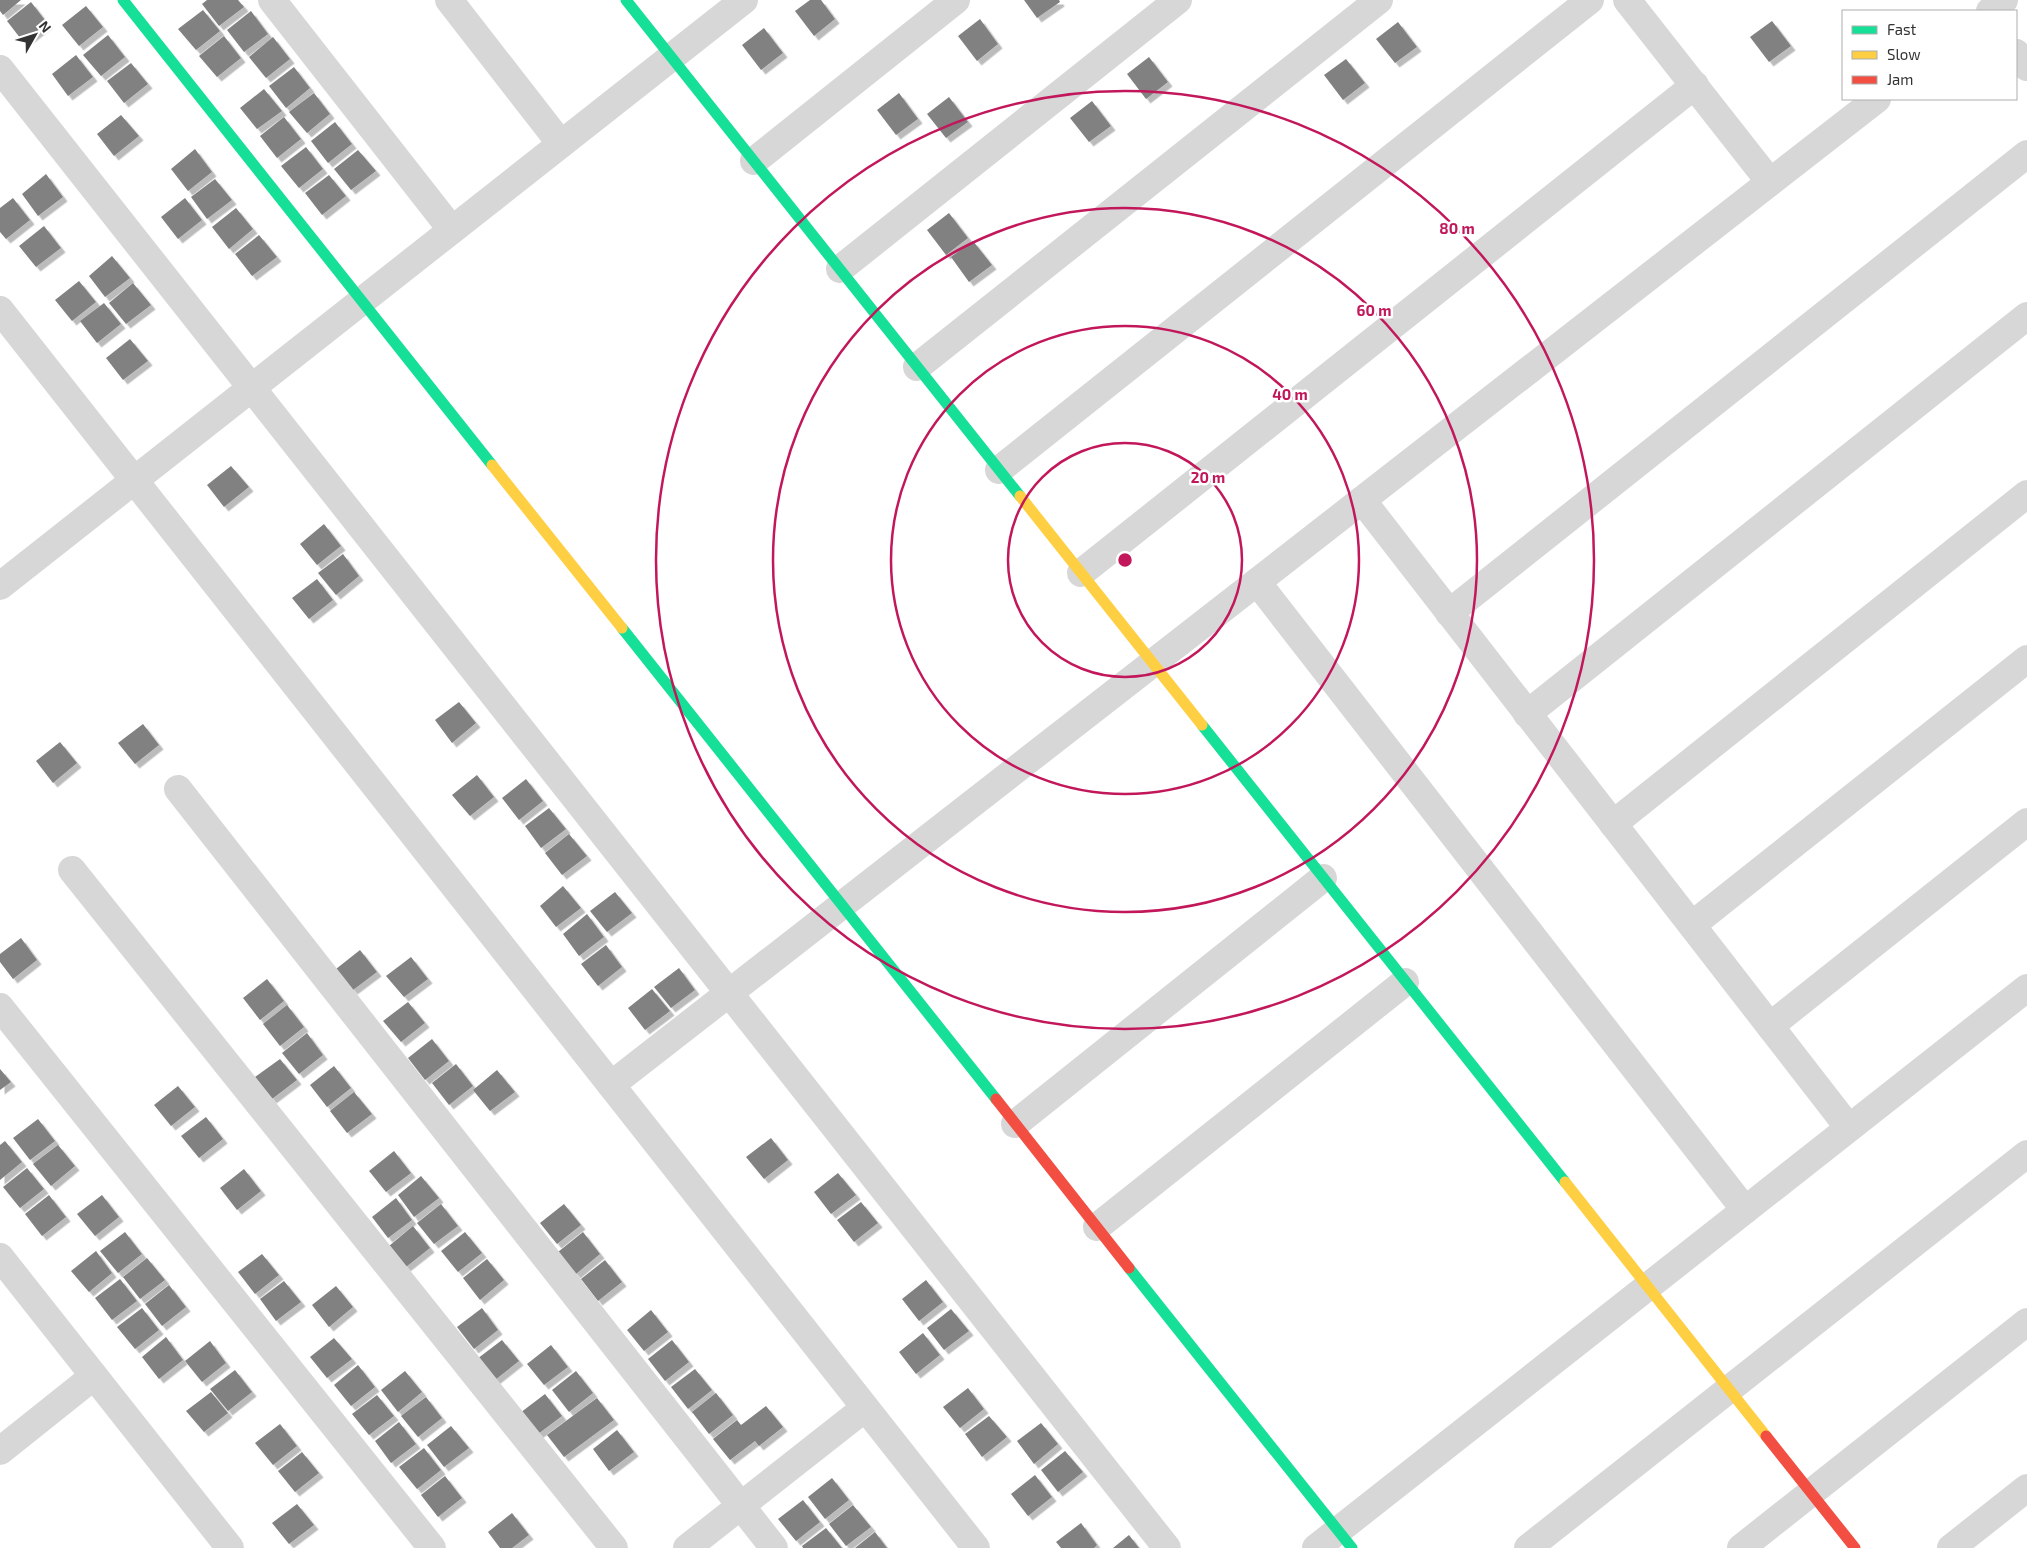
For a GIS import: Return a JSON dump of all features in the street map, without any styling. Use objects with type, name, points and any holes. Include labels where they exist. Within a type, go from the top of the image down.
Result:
[{"type":"street","points":[[123,0],[1345,1539]]},
{"type":"street","points":[[272,0],[452,230]]},
{"type":"street","points":[[449,0],[561,144]]},
{"type":"street","points":[[626,0],[1855,1548]]},
{"type":"street","points":[[0,586],[744,0]]},
{"type":"street","points":[[754,161],[956,0]]},
{"type":"street","points":[[840,269],[1178,0]]},
{"type":"street","points":[[918,367],[1379,0]]},
{"type":"street","points":[[999,470],[1590,0]]},
{"type":"street","points":[[1627,0],[1770,182]]},
{"type":"street","points":[[1974,0],[1982,10]]},
{"type":"street","points":[[1991,10],[2004,0]]},
{"type":"street","points":[[2017,54],[2027,67]]},
{"type":"street","points":[[0,69],[1167,1548]]},
{"type":"street","points":[[1081,573],[1694,86]]},
{"type":"street","points":[[611,1085],[1877,100]]},
{"type":"street","points":[[1449,613],[2027,154]]},
{"type":"street","points":[[0,310],[976,1548]]},
{"type":"street","points":[[1527,714],[2027,316]]},
{"type":"street","points":[[1613,824],[2027,494]]},
{"type":"street","points":[[1362,500],[1849,1128]]},
{"type":"street","points":[[1257,582],[1745,1210]]},
{"type":"street","points":[[1692,925],[2027,659]]},
{"type":"street","points":[[178,789],[774,1548]]},
{"type":"street","points":[[1770,1026],[2027,822]]},
{"type":"street","points":[[72,870],[614,1548]]},
{"type":"street","points":[[1015,1124],[1323,878]]},
{"type":"street","points":[[1097,1227],[1405,982]]},
{"type":"street","points":[[1316,1548],[1345,1539],[1648,1286],[2027,988]]},
{"type":"street","points":[[0,1007],[432,1548]]},
{"type":"street","points":[[1528,1548],[2027,1154]]},
{"type":"street","points":[[0,1257],[230,1548]]},
{"type":"street","points":[[1741,1548],[2027,1322]]},
{"type":"street","points":[[0,1451],[94,1376]]},
{"type":"street","points":[[687,1548],[865,1408]]},
{"type":"street","points":[[1951,1548],[2027,1488]]},
{"type":"building","points":[[0,0],[21,0],[3,15],[0,11]]},
{"type":"building","points":[[207,0],[238,0],[244,7],[219,26],[202,4]]},
{"type":"building","points":[[810,0],[821,0],[835,19],[814,36],[795,11]]},
{"type":"building","points":[[1024,0],[1059,0],[1060,2],[1037,18]]},
{"type":"building","points":[[31,2],[48,24],[24,43],[7,21]]},
{"type":"building","points":[[86,6],[103,27],[79,46],[62,25]]},
{"type":"building","points":[[203,10],[220,31],[196,50],[178,29]]},
{"type":"building","points":[[251,11],[268,34],[244,52],[227,30]]},
{"type":"building","points":[[980,19],[998,44],[977,61],[958,36]]},
{"type":"building","points":[[1772,21],[1791,46],[1769,62],[1750,37]]},
{"type":"building","points":[[1398,22],[1417,47],[1395,63],[1376,39]]},
{"type":"building","points":[[764,28],[783,53],[761,70],[742,45]]},
{"type":"building","points":[[108,35],[125,57],[101,76],[83,55]]},
{"type":"building","points":[[224,36],[241,58],[217,77],[199,56]]},
{"type":"building","points":[[273,37],[290,59],[266,78],[249,57]]},
{"type":"building","points":[[76,55],[93,77],[68,96],[52,74]]},
{"type":"building","points":[[1149,57],[1168,82],[1146,99],[1127,74]]},
{"type":"building","points":[[1346,59],[1365,83],[1343,100],[1324,75]]},
{"type":"building","points":[[131,63],[148,84],[124,103],[107,81]]},
{"type":"building","points":[[294,67],[310,88],[286,108],[269,86]]},
{"type":"building","points":[[264,89],[282,111],[257,129],[240,108]]},
{"type":"building","points":[[314,93],[330,114],[307,133],[289,112]]},
{"type":"building","points":[[899,93],[918,119],[896,135],[877,110]]},
{"type":"building","points":[[949,97],[968,122],[946,138],[927,114]]},
{"type":"building","points":[[1092,101],[1111,126],[1089,142],[1070,118]]},
{"type":"building","points":[[121,115],[139,136],[114,156],[97,134]]},
{"type":"building","points":[[284,117],[301,139],[277,158],[260,136]]},
{"type":"building","points":[[335,122],[352,144],[328,163],[311,141]]},
{"type":"building","points":[[306,147],[323,169],[299,188],[281,166]]},
{"type":"building","points":[[195,149],[212,172],[188,191],[171,169]]},
{"type":"building","points":[[358,150],[376,171],[351,190],[334,169]]},
{"type":"building","points":[[46,174],[63,197],[38,216],[22,194]]},
{"type":"building","points":[[329,175],[346,196],[322,215],[305,193]]},
{"type":"building","points":[[215,179],[232,200],[207,219],[191,197]]},
{"type":"building","points":[[13,198],[30,220],[6,239],[0,232],[0,208]]},
{"type":"building","points":[[185,198],[202,220],[178,239],[161,217]]},
{"type":"building","points":[[236,208],[253,229],[229,249],[212,227]]},
{"type":"building","points":[[949,213],[968,238],[946,255],[927,230]]},
{"type":"building","points":[[44,226],[61,248],[36,267],[19,246]]},
{"type":"building","points":[[259,235],[277,257],[252,276],[235,254]]},
{"type":"building","points":[[973,241],[992,265],[969,282],[951,257]]},
{"type":"building","points":[[112,256],[130,278],[105,297],[89,276]]},
{"type":"building","points":[[79,281],[96,302],[72,321],[55,300]]},
{"type":"building","points":[[133,283],[151,305],[126,324],[109,303]]},
{"type":"building","points":[[104,303],[121,324],[97,343],[80,321]]},
{"type":"building","points":[[130,339],[148,361],[123,380],[106,358]]},
{"type":"building","points":[[231,466],[249,487],[224,507],[207,485]]},
{"type":"building","points":[[324,524],[341,546],[317,565],[300,544]]},
{"type":"building","points":[[343,554],[359,576],[336,595],[318,573]]},
{"type":"building","points":[[317,579],[333,600],[309,619],[292,598]]},
{"type":"building","points":[[459,702],[476,723],[452,743],[435,720]]},
{"type":"building","points":[[143,724],[159,745],[135,764],[118,743]]},
{"type":"building","points":[[60,742],[77,763],[53,783],[36,761]]},
{"type":"building","points":[[477,775],[494,797],[470,816],[452,795]]},
{"type":"building","points":[[526,779],[543,801],[519,820],[502,798]]},
{"type":"building","points":[[549,808],[566,829],[541,848],[525,826]]},
{"type":"building","points":[[569,834],[587,856],[562,875],[545,853]]},
{"type":"building","points":[[563,886],[581,908],[556,927],[540,906]]},
{"type":"building","points":[[615,892],[632,913],[607,932],[590,911]]},
{"type":"building","points":[[587,914],[604,937],[579,956],[563,934]]},
{"type":"building","points":[[21,938],[37,960],[13,979],[0,962],[0,954]]},
{"type":"building","points":[[606,945],[622,967],[598,986],[581,964]]},
{"type":"building","points":[[360,950],[377,972],[353,990],[336,969]]},
{"type":"building","points":[[411,957],[428,979],[404,997],[386,976]]},
{"type":"building","points":[[679,968],[695,990],[671,1008],[654,987]]},
{"type":"building","points":[[267,979],[284,1001],[260,1020],[243,998]]},
{"type":"building","points":[[652,989],[670,1011],[645,1030],[628,1008]]},
{"type":"building","points":[[408,1002],[425,1023],[401,1042],[383,1021]]},
{"type":"building","points":[[287,1005],[304,1027],[280,1046],[263,1024]]},
{"type":"building","points":[[307,1033],[323,1055],[299,1074],[282,1053]]},
{"type":"building","points":[[432,1039],[449,1061],[425,1080],[408,1058]]},
{"type":"building","points":[[280,1059],[297,1080],[272,1099],[255,1077]]},
{"type":"building","points":[[456,1064],[473,1086],[449,1105],[432,1083]]},
{"type":"building","points":[[334,1066],[351,1088],[327,1107],[310,1085]]},
{"type":"building","points":[[0,1069],[11,1082],[0,1090]]},
{"type":"building","points":[[497,1070],[515,1092],[490,1111],[473,1090]]},
{"type":"building","points":[[178,1086],[195,1107],[171,1126],[154,1105]]},
{"type":"building","points":[[354,1092],[372,1114],[347,1133],[330,1111]]},
{"type":"building","points":[[206,1117],[223,1139],[199,1158],[181,1136]]},
{"type":"building","points":[[38,1119],[55,1141],[30,1160],[13,1138]]},
{"type":"building","points":[[771,1138],[788,1160],[764,1179],[746,1157]]},
{"type":"building","points":[[5,1141],[22,1162],[0,1180],[0,1145]]},
{"type":"building","points":[[58,1145],[75,1166],[51,1186],[33,1164]]},
{"type":"building","points":[[394,1151],[411,1173],[386,1192],[369,1171]]},
{"type":"building","points":[[27,1168],[44,1189],[20,1208],[3,1187]]},
{"type":"building","points":[[244,1169],[261,1191],[237,1210],[220,1188]]},
{"type":"building","points":[[838,1173],[856,1195],[831,1214],[814,1192]]},
{"type":"building","points":[[421,1176],[439,1198],[414,1217],[398,1195]]},
{"type":"building","points":[[49,1195],[66,1217],[42,1236],[25,1214]]},
{"type":"building","points":[[102,1195],[119,1217],[95,1236],[77,1214]]},
{"type":"building","points":[[396,1198],[412,1220],[388,1238],[372,1217]]},
{"type":"building","points":[[861,1202],[878,1223],[854,1242],[837,1220]]},
{"type":"building","points":[[441,1204],[458,1226],[434,1244],[417,1223]]},
{"type":"building","points":[[564,1204],[581,1225],[557,1244],[540,1223]]},
{"type":"building","points":[[413,1226],[430,1248],[406,1267],[389,1246]]},
{"type":"building","points":[[125,1232],[142,1254],[118,1273],[100,1251]]},
{"type":"building","points":[[465,1232],[482,1253],[458,1272],[441,1251]]},
{"type":"building","points":[[583,1232],[600,1254],[576,1274],[558,1252]]},
{"type":"building","points":[[96,1251],[112,1273],[89,1292],[71,1271]]},
{"type":"building","points":[[262,1254],[279,1275],[255,1294],[238,1272]]},
{"type":"building","points":[[147,1258],[165,1280],[140,1299],[123,1277]]},
{"type":"building","points":[[487,1259],[504,1280],[480,1300],[463,1278]]},
{"type":"building","points":[[605,1260],[622,1282],[598,1301],[581,1279]]},
{"type":"building","points":[[120,1279],[137,1301],[112,1320],[95,1298]]},
{"type":"building","points":[[926,1280],[943,1302],[919,1321],[902,1299]]},
{"type":"building","points":[[284,1281],[301,1302],[276,1321],[260,1299]]},
{"type":"building","points":[[169,1285],[186,1307],[162,1326],[145,1304]]},
{"type":"building","points":[[336,1286],[353,1307],[329,1327],[312,1305]]},
{"type":"building","points":[[142,1308],[159,1330],[135,1349],[117,1327]]},
{"type":"building","points":[[482,1308],[498,1330],[474,1349],[457,1327]]},
{"type":"building","points":[[951,1309],[969,1331],[944,1350],[927,1328]]},
{"type":"building","points":[[651,1310],[668,1332],[644,1351],[627,1330]]},
{"type":"building","points":[[923,1333],[940,1355],[916,1374],[899,1352]]},
{"type":"building","points":[[166,1337],[183,1360],[159,1379],[142,1357]]},
{"type":"building","points":[[334,1338],[352,1359],[327,1378],[310,1357]]},
{"type":"building","points":[[502,1340],[519,1361],[495,1380],[477,1359]]},
{"type":"building","points":[[672,1340],[689,1362],[665,1381],[648,1359]]},
{"type":"building","points":[[210,1341],[226,1363],[202,1382],[185,1361]]},
{"type":"building","points":[[551,1345],[568,1367],[544,1385],[527,1364]]},
{"type":"building","points":[[358,1365],[375,1387],[351,1406],[334,1385]]},
{"type":"building","points":[[695,1369],[712,1390],[688,1409],[671,1387]]},
{"type":"building","points":[[235,1370],[252,1392],[228,1411],[210,1389]]},
{"type":"building","points":[[405,1371],[422,1392],[398,1412],[381,1390]]},
{"type":"building","points":[[576,1371],[593,1393],[569,1412],[552,1390]]},
{"type":"building","points":[[968,1388],[984,1409],[960,1428],[943,1407]]},
{"type":"building","points":[[211,1392],[228,1413],[204,1432],[186,1411]]},
{"type":"building","points":[[716,1393],[733,1415],[709,1434],[692,1412]]},
{"type":"building","points":[[545,1394],[562,1416],[538,1434],[520,1413]]},
{"type":"building","points":[[377,1395],[394,1416],[369,1435],[352,1414]]},
{"type":"building","points":[[426,1397],[442,1418],[418,1437],[401,1416]]},
{"type":"building","points":[[597,1398],[614,1420],[564,1457],[547,1435]]},
{"type":"building","points":[[766,1406],[783,1427],[759,1446],[755,1441],[730,1460],[713,1439],[737,1420],[741,1425]]},
{"type":"building","points":[[989,1416],[1007,1437],[982,1457],[965,1434]]},
{"type":"building","points":[[399,1422],[416,1444],[391,1463],[375,1441]]},
{"type":"building","points":[[1041,1423],[1058,1444],[1034,1464],[1017,1441]]},
{"type":"building","points":[[280,1424],[297,1446],[273,1465],[255,1443]]},
{"type":"building","points":[[451,1426],[469,1448],[444,1467],[427,1445]]},
{"type":"building","points":[[617,1430],[634,1452],[609,1471],[593,1449]]},
{"type":"building","points":[[424,1448],[441,1470],[417,1489],[399,1467]]},
{"type":"building","points":[[1065,1451],[1083,1472],[1058,1492],[1041,1470]]},
{"type":"building","points":[[302,1452],[319,1473],[295,1492],[278,1471]]},
{"type":"building","points":[[1035,1475],[1052,1497],[1028,1516],[1011,1494]]},
{"type":"building","points":[[445,1476],[462,1498],[438,1517],[421,1495]]},
{"type":"building","points":[[832,1478],[849,1500],[825,1519],[808,1497]]},
{"type":"building","points":[[803,1500],[820,1522],[796,1541],[778,1519]]},
{"type":"building","points":[[297,1504],[314,1525],[289,1544],[272,1523]]},
{"type":"building","points":[[853,1505],[871,1527],[846,1546],[829,1524]]},
{"type":"building","points":[[512,1513],[529,1535],[512,1548],[500,1548],[488,1532]]},
{"type":"building","points":[[1081,1523],[1097,1545],[1094,1548],[1061,1548],[1056,1542]]},
{"type":"building","points":[[826,1528],[842,1548],[803,1548],[802,1546]]},
{"type":"building","points":[[875,1532],[887,1548],[855,1548]]},
{"type":"building","points":[[1129,1535],[1139,1548],[1113,1548]]},
{"type":"traffic: fast","points":[[123,0],[492,465]]},
{"type":"traffic: fast","points":[[626,0],[1020,496]]},
{"type":"traffic: fast","points":[[622,628],[996,1099]]},
{"type":"traffic: fast","points":[[1202,725],[1565,1182]]},
{"type":"traffic: fast","points":[[1129,1268],[1352,1548]]},
{"type":"traffic: slow","points":[[492,465],[622,628]]},
{"type":"traffic: slow","points":[[1020,496],[1202,725]]},
{"type":"traffic: slow","points":[[1565,1182],[1766,1436]]},
{"type":"traffic: jam","points":[[996,1099],[1129,1268]]},
{"type":"traffic: jam","points":[[1766,1436],[1855,1548]]}]
